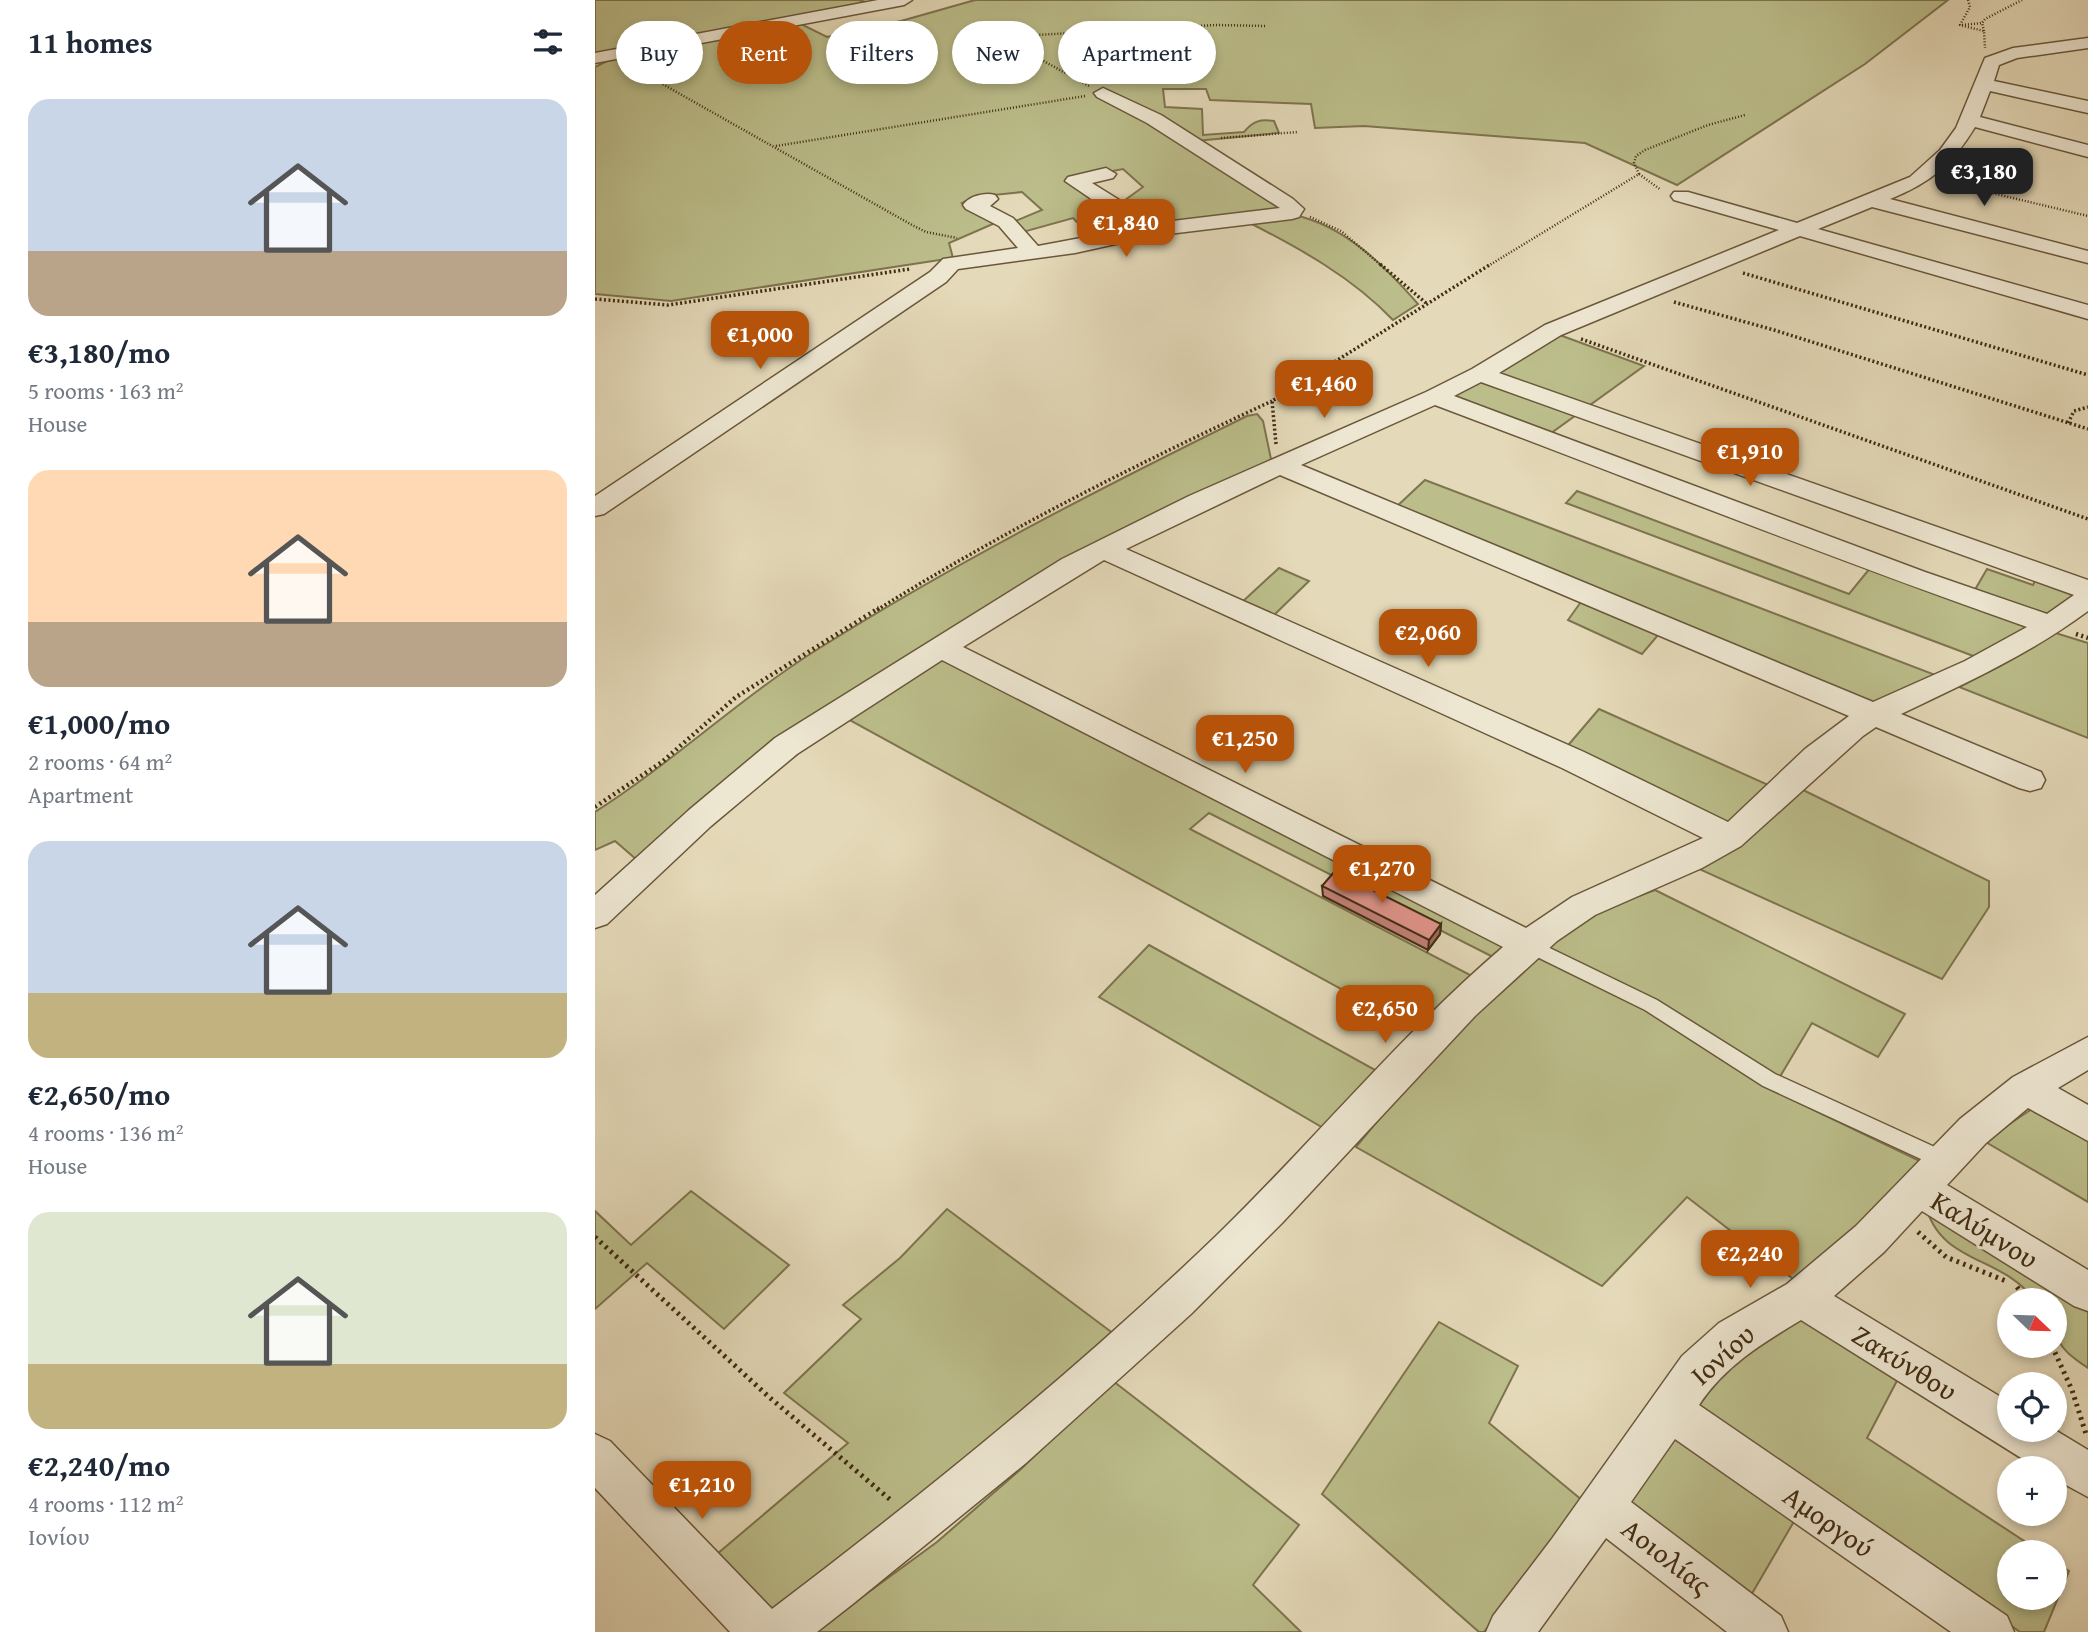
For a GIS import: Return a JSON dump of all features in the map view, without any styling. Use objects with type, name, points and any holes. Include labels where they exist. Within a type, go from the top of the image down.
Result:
[{"type":"street","points":[[595,63],[604,56],[904,0]]},
{"type":"street","points":[[595,915],[700,818],[786,746],[940,647],[1103,549],[1279,465],[1434,397],[1480,374],[1553,330],[1922,177],[1955,146],[1972,121],[1991,62],[2013,53],[2088,43]]},
{"type":"street","points":[[1984,84],[2088,107]]},
{"type":"street","points":[[1103,93],[1147,92]]},
{"type":"street","points":[[595,508],[938,277],[951,264],[1088,245],[1152,230],[1292,212],[1294,209],[1136,108],[1103,93]]},
{"type":"street","points":[[1972,121],[2088,151]]},
{"type":"street","points":[[1106,174],[1075,181],[1152,230]]},
{"type":"street","points":[[1681,196],[2088,312]]},
{"type":"street","points":[[988,199],[973,205],[1006,222],[1033,253]]},
{"type":"street","points":[[1870,200],[2088,257]]},
{"type":"street","points":[[1480,374],[2088,590]]},
{"type":"street","points":[[1434,397],[1744,511],[1915,578],[2051,625]]},
{"type":"street","points":[[1279,465],[2030,780]]},
{"type":"street","points":[[1103,549],[1583,765],[1730,837]]},
{"type":"street","points":[[779,1632],[915,1529],[994,1464],[1168,1307],[1311,1167],[1461,1006],[1529,945],[1582,906],[1664,873],[1730,837],[1781,796],[1825,749],[1872,715],[1991,660],[2051,625],[2088,598]]},
{"type":"street","points":[[940,647],[1529,945]]},
{"type":"street","name":"Ιονίου","points":[[1509,1632],[1602,1507],[1697,1371],[1734,1337],[1801,1298],[1870,1239],[1921,1185],[2027,1088],[2088,1052]]},
{"type":"street","points":[[2027,1088],[2088,1124]]},
{"type":"street","name":"Καλύμνου","points":[[1921,1185],[2088,1293]]},
{"type":"street","name":"Ζακύνθου","points":[[1801,1298],[1997,1419]]},
{"type":"street","name":"Αμοργού","points":[[1668,1409],[1991,1632]]},
{"type":"street","points":[[2034,1442],[2088,1475]]},
{"type":"street","points":[[595,1456],[762,1632]]},
{"type":"street","name":"Αοιολίας","points":[[1602,1507],[1765,1632]]},
{"type":"lane","points":[[1529,945],[1651,1005],[1769,1080],[1921,1185]]},
{"type":"path","points":[[1960,26],[1970,7],[1968,0]]},
{"type":"path","points":[[1960,26],[1982,23],[2022,0]]},
{"type":"path","points":[[1982,23],[1985,48],[1996,59]]},
{"type":"path","points":[[1103,93],[1000,37],[1149,27],[1267,26]]},
{"type":"path","points":[[1960,26],[1984,32]]},
{"type":"path","points":[[604,56],[926,232],[957,238]]},
{"type":"path","points":[[773,146],[1103,93]]},
{"type":"path","points":[[1681,196],[1663,191],[1639,174],[1634,163],[1636,156],[1708,125],[1745,115]]},
{"type":"path","points":[[1189,142],[1298,132]]},
{"type":"path","points":[[595,807],[662,762],[736,697],[917,585],[1147,459],[1272,401],[1426,303],[1639,174]]},
{"type":"path","points":[[1922,177],[2088,216]]},
{"type":"path","points":[[1292,212],[1341,229],[1426,303]]},
{"type":"path","points":[[1714,262],[1818,298],[2088,375]]},
{"type":"path","points":[[595,299],[655,306],[683,304],[951,264]]},
{"type":"path","points":[[1637,294],[1763,326],[2088,429]]},
{"type":"path","points":[[1553,330],[2088,519]]},
{"type":"path","points":[[1272,401],[1279,465]]},
{"type":"path","points":[[2068,423],[2074,411],[2088,407]]},
{"type":"path","points":[[1921,1185],[1920,1236],[1946,1257],[2009,1282],[2015,1288]]},
{"type":"path","points":[[595,1237],[769,1397],[877,1486],[915,1529]]},
{"type":"path","points":[[2057,1358],[2072,1390],[2088,1441]]},
{"type":"green space","points":[[595,0],[858,0],[871,3],[775,21],[717,21],[717,32],[703,35],[703,21],[616,21],[616,51],[595,55]]},
{"type":"green space","points":[[975,0],[1948,0],[1865,64],[1677,185],[1585,143],[1364,126],[1315,128],[1311,104],[1210,100],[1206,89],[1163,89],[1165,107],[1202,109],[1203,135],[1244,132],[1257,122],[1274,121],[1279,133],[1185,142],[1275,204],[1278,210],[1155,224],[1118,205],[1143,187],[1123,169],[1076,178],[1071,184],[1140,225],[1140,229],[1097,242],[1073,218],[1023,232],[1013,222],[1042,210],[1022,192],[974,197],[962,203],[995,223],[949,243],[953,258],[671,301],[595,294],[595,67],[616,59],[616,84],[703,84],[703,41],[717,38],[717,84],[812,84],[812,30],[826,36],[826,84],[938,84],[938,21],[901,21]]},
{"type":"green space","points":[[1295,215],[1331,228],[1363,249],[1392,275],[1418,304],[1393,320],[1342,277],[1246,221]]},
{"type":"green space","points":[[1557,334],[1644,366],[1547,436],[1448,398]]},
{"type":"green space","points":[[1257,414],[1263,421],[1271,459],[1118,533],[637,860],[615,841],[595,850],[595,812],[789,668],[870,617],[1029,527],[1192,443],[1247,416]]},
{"type":"green space","points":[[1425,480],[1938,676],[1867,707],[1669,622],[1642,654],[1568,620],[1583,599],[1394,509]]},
{"type":"green space","points":[[1577,491],[1849,594],[1871,567],[1973,593],[1987,569],[2033,585],[2037,577],[2079,592],[2033,626],[2088,643],[2088,738],[1959,687],[2000,666],[1566,503]]},
{"type":"green space","points":[[1279,568],[1309,581],[1271,618],[1240,604]]},
{"type":"green space","points":[[941,658],[1511,945],[1495,958],[1209,813],[1190,829],[1472,976],[1416,1030],[844,717]]},
{"type":"green space","points":[[1599,709],[1775,788],[1760,802],[1722,826],[1564,750]]},
{"type":"green space","points":[[1799,788],[1989,881],[1989,907],[1942,979],[1699,869],[1752,833]]},
{"type":"green space","points":[[1655,890],[1905,1014],[1878,1057],[1812,1023],[1772,1090],[1924,1163],[1797,1282],[1687,1197],[1602,1286],[1356,1147],[1459,1027],[1518,970],[1577,925]]},
{"type":"green space","points":[[1149,945],[1377,1071],[1325,1129],[1099,997]]},
{"type":"green space","points":[[2038,1105],[2088,1134],[2088,1202],[1984,1141]]},
{"type":"green space","points":[[691,1191],[789,1265],[724,1329],[647,1263],[595,1309],[595,1211],[631,1245]]},
{"type":"green space","points":[[1925,1203],[2062,1288],[2024,1288],[2006,1275],[1957,1249],[1932,1223]]},
{"type":"green space","points":[[947,1209],[1114,1334],[776,1616],[710,1560],[848,1443],[784,1393],[861,1319],[843,1305],[900,1258]]},
{"type":"green space","points":[[2067,1291],[2088,1304],[2088,1368],[2069,1353]]},
{"type":"green space","points":[[1799,1312],[1901,1373],[1867,1438],[1997,1523],[1997,1526],[2023,1540],[1997,1540],[1997,1610],[2053,1610],[2044,1632],[2020,1632],[1814,1487],[1743,1609],[1621,1515],[1710,1382]]},
{"type":"green space","points":[[1439,1322],[1518,1366],[1489,1423],[1583,1501],[1518,1592],[1484,1632],[1479,1632],[1322,1494]]},
{"type":"green space","points":[[1113,1381],[1299,1525],[1253,1585],[1301,1632],[814,1632],[937,1542],[1021,1469]]},
{"type":"building","points":[[1335,871],[1441,924],[1429,940],[1322,886]]}]
